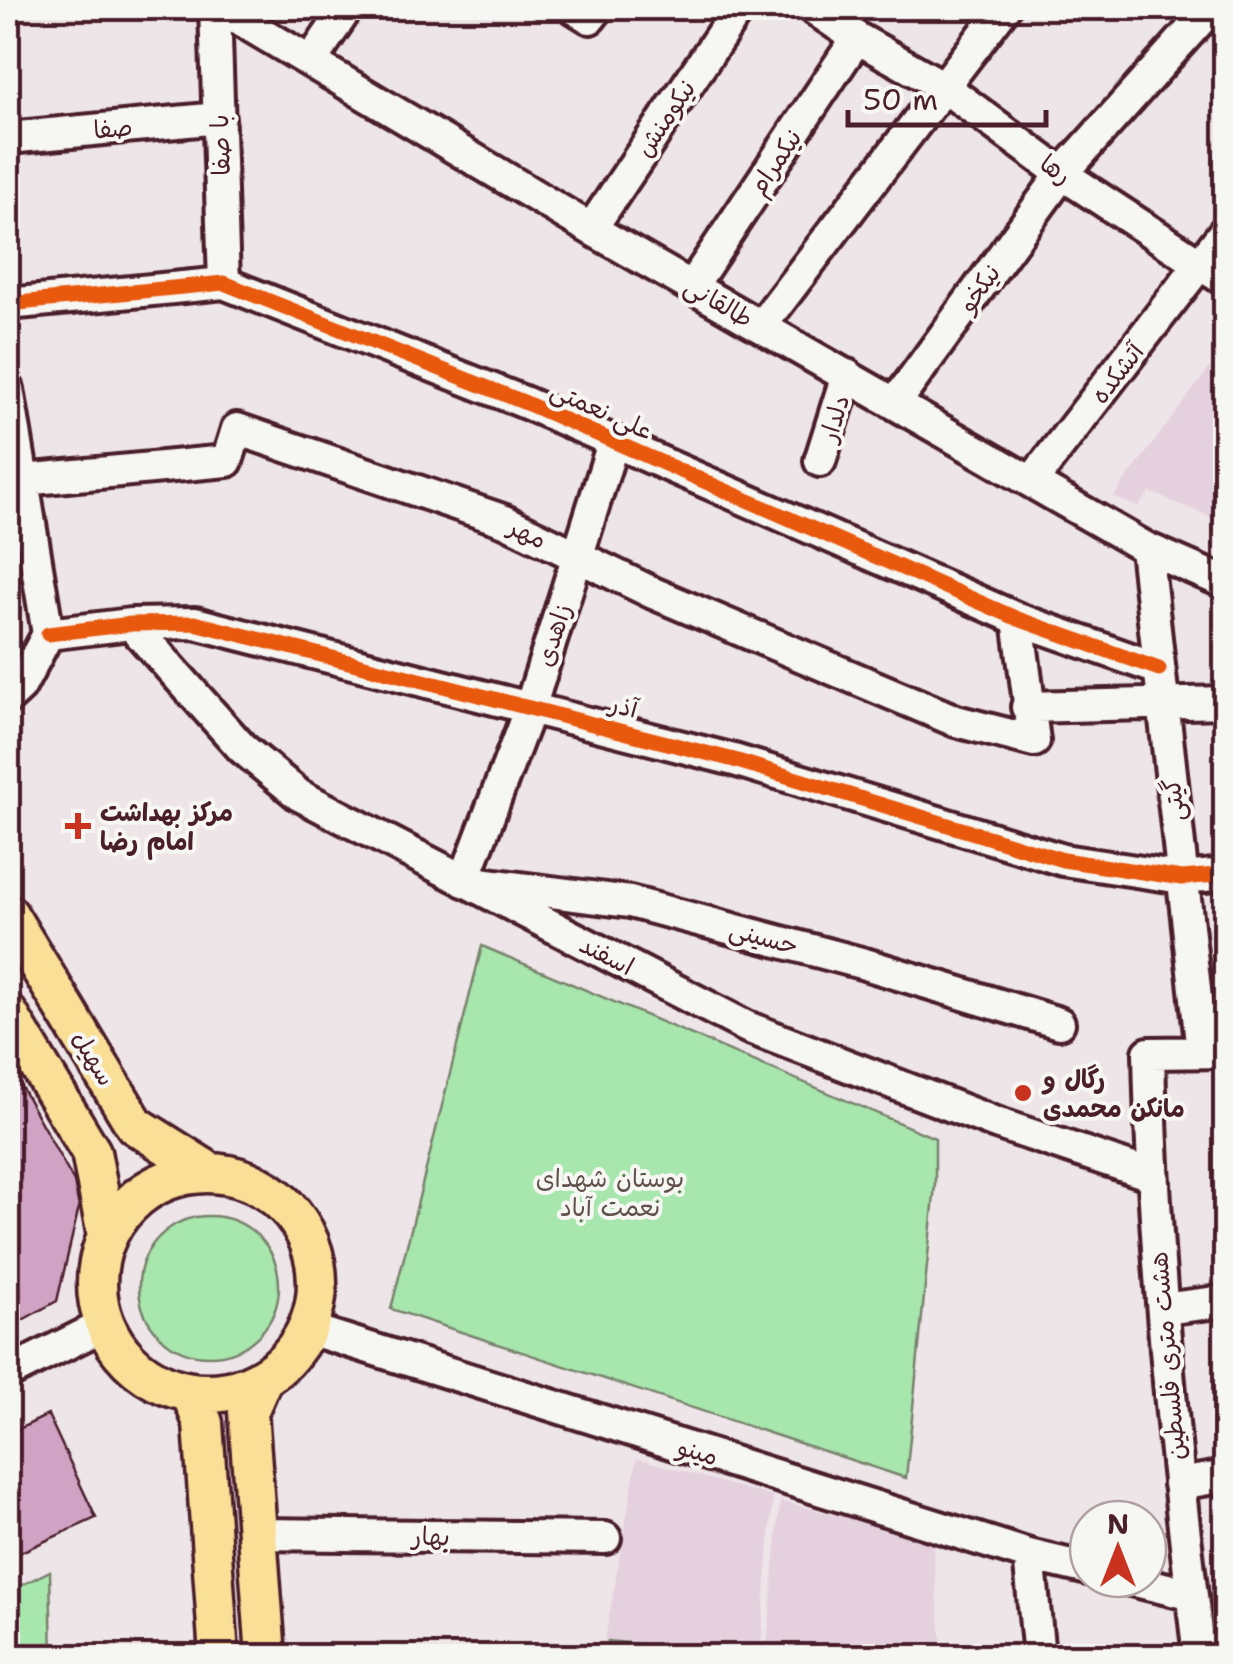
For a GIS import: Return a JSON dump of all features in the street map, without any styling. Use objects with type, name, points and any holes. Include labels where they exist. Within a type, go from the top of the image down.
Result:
[{"type":"main road","name":"سهیل","points":[[8,914],[135,1124],[211,1173]]},
{"type":"main road","name":"سهیل","points":[[8,1014],[91,1152],[107,1236]]},
{"type":"main road","points":[[211,1173],[247,1180],[278,1198],[302,1225],[316,1258],[318,1294],[309,1330],[290,1358],[262,1380],[228,1393],[191,1393],[154,1381],[124,1357],[104,1325],[97,1295],[98,1265],[107,1236],[125,1209],[150,1189],[179,1176],[211,1173]]},
{"type":"main road","points":[[262,1380],[248,1412],[266,1656]]},
{"type":"main road","points":[[191,1393],[203,1423],[219,1656]]},
{"type":"street","name":"طالقانی","points":[[218,8],[1146,548],[1226,583]]},
{"type":"street","name":"با صفا","points":[[218,8],[224,283]]},
{"type":"street","points":[[310,61],[347,8]]},
{"type":"street","name":"نیکومنش","points":[[592,228],[738,8]]},
{"type":"street","name":"رها","points":[[813,8],[944,87],[1062,174],[1213,273]]},
{"type":"street","points":[[761,326],[1004,8]]},
{"type":"street","name":"نیکخو","points":[[896,402],[1062,174],[1210,9]]},
{"type":"street","name":"نیکمرام","points":[[692,286],[857,38]]},
{"type":"street","name":"صفا","points":[[8,138],[219,118]]},
{"type":"street","name":"آتشکده","points":[[1034,480],[1213,273],[1226,230]]},
{"type":"street","name":"علی نعمتی","points":[[8,304],[224,283],[526,403],[1018,619],[1159,669]]},
{"type":"street","name":"دلدار","points":[[820,461],[847,375]]},
{"type":"street","points":[[8,389],[48,634],[20,687],[8,698]]},
{"type":"street","name":"مهر","points":[[22,480],[228,461],[238,429],[505,521],[653,593],[956,721],[1034,741],[1027,707]]},
{"type":"street","name":"زاهدی","points":[[464,880],[530,708],[613,443]]},
{"type":"street","name":"گیتی","points":[[1146,548],[1182,878],[1214,1052]]},
{"type":"street","points":[[1018,619],[1027,707],[1226,702]]},
{"type":"street","name":"آذر","points":[[48,634],[131,624],[195,623],[734,760],[1063,860],[1182,878],[1226,874]]},
{"type":"street","name":"اسفند","points":[[131,624],[242,748],[300,795],[747,1027],[996,1123],[1151,1175]]},
{"type":"street","name":"حسینی","points":[[464,880],[630,902],[865,964],[1058,1023]]},
{"type":"street","name":"هشت متری فلسطین","points":[[1200,1656],[1179,1484],[1151,1175],[1149,1054],[1214,1052]]},
{"type":"street","points":[[1163,1309],[1226,1301]]},
{"type":"street","points":[[8,1374],[104,1325]]},
{"type":"street","name":"مینو","points":[[309,1330],[1068,1564]]},
{"type":"street","points":[[1179,1484],[1226,1476]]},
{"type":"street","name":"بهار","points":[[257,1534],[605,1538]]},
{"type":"street","points":[[1029,1554],[1039,1656]]},
{"type":"street","points":[[1168,1589],[1192,1595]]},
{"type":"street","points":[[1209,1656],[1226,1654]]},
{"type":"shaded area","points":[[1210,367],[1225,377],[1225,523],[1150,492],[1138,507],[1113,497]]},
{"type":"shaded area","points":[[637,1458],[773,1497],[760,1656],[602,1656]]},
{"type":"shaded area","points":[[780,1501],[932,1539],[943,1656],[766,1656]]},
{"type":"green space","name":"بوستان شهدای نعمت آباد","points":[[482,946],[935,1138],[935,1185],[906,1478],[391,1309]]},
{"type":"green space","points":[[209,1216],[236,1221],[259,1236],[274,1259],[279,1286],[274,1313],[259,1336],[236,1351],[209,1356],[182,1351],[159,1336],[144,1313],[139,1286],[144,1259],[159,1236],[182,1221]]},
{"type":"green space","points":[[50,1571],[52,1656],[8,1656],[8,1592]]},
{"type":"green space","points":[[608,1641],[756,1656],[607,1656]]},
{"type":"building","points":[[8,1063],[74,1182],[79,1207],[57,1301],[8,1328]]},
{"type":"building","points":[[48,1415],[96,1518],[8,1558],[8,1434]]},
{"type":"cycle path","points":[[8,304],[224,283],[526,403],[1018,619],[1159,669]]},
{"type":"cycle path","points":[[48,634],[131,624],[195,623],[734,760],[1063,860],[1182,878],[1226,874]]},
{"type":"place","name":"مرکز بهداشت امام رضا","points":[[78,826]]},
{"type":"place","name":"رگال و مانکن محمدی","points":[[1023,1093]]}]
